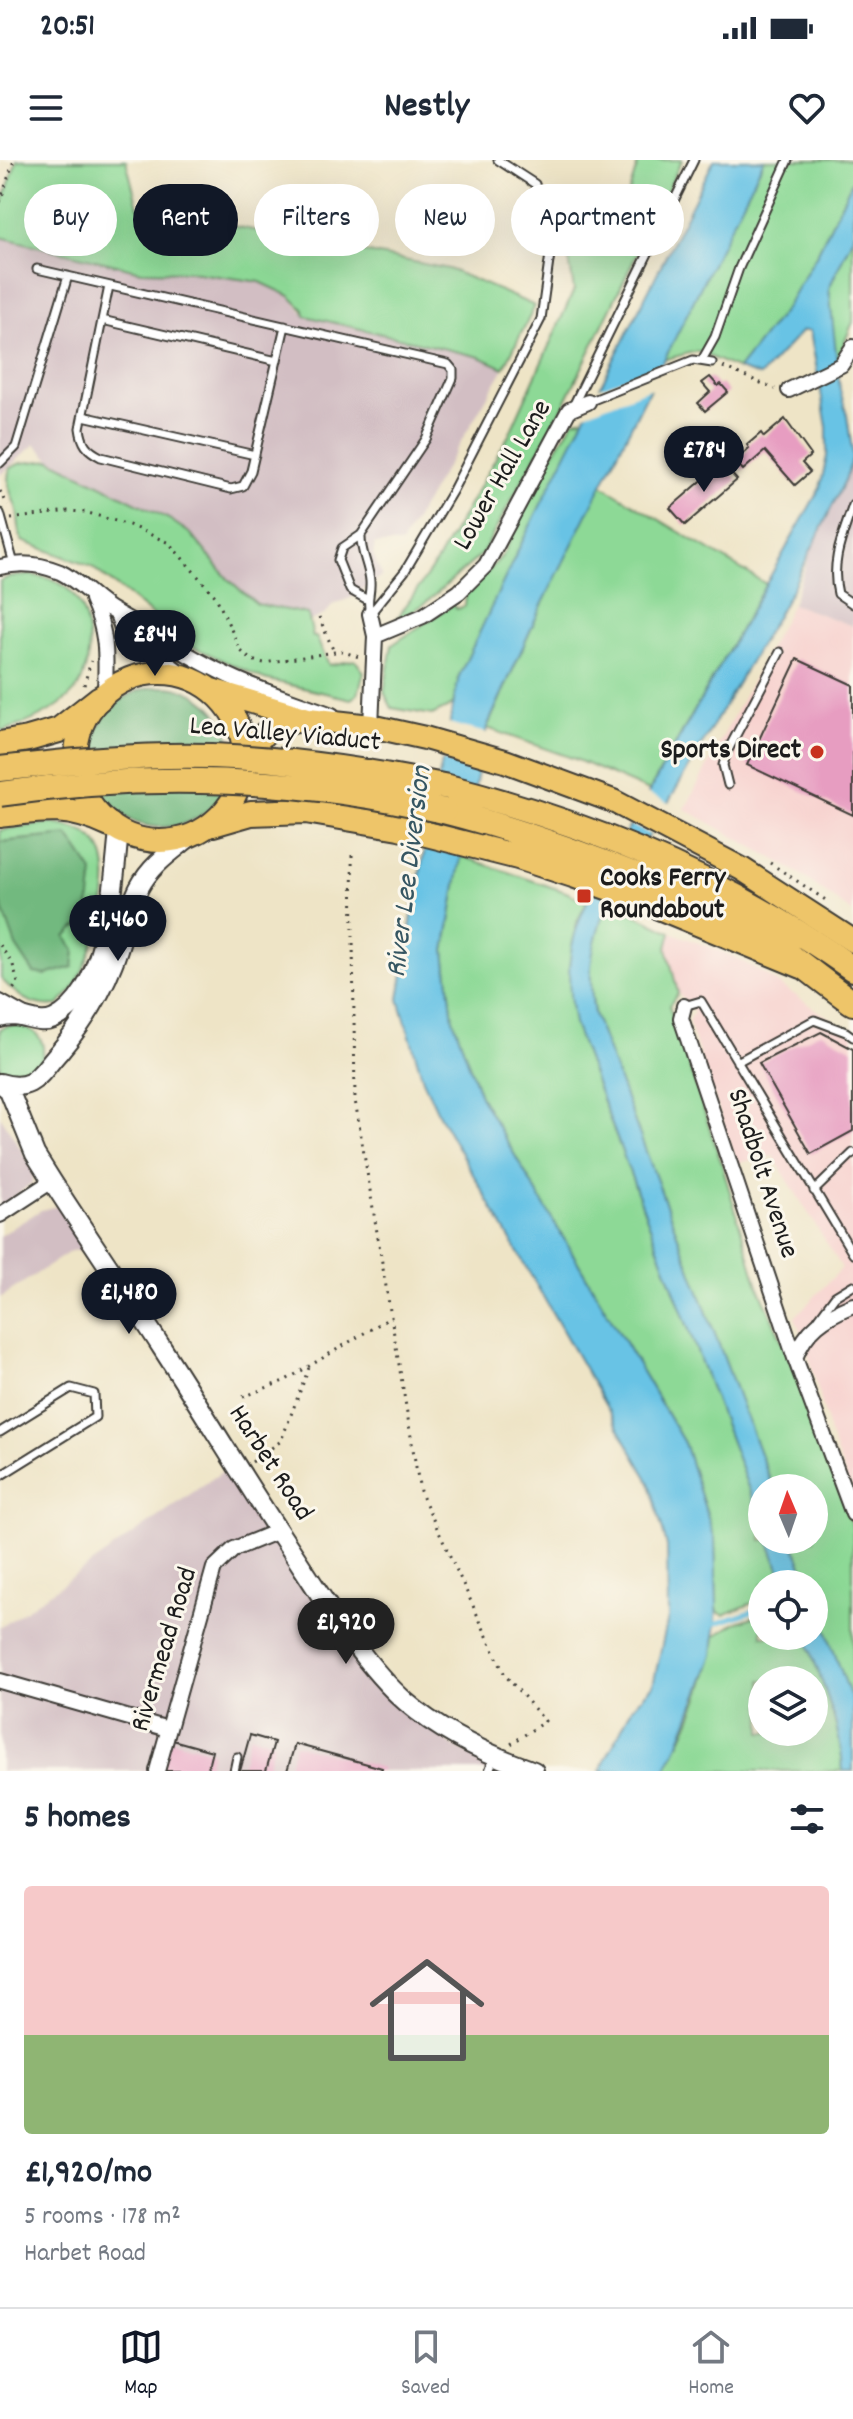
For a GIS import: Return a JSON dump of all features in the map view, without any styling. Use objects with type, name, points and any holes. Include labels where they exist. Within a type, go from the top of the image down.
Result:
[{"type":"highway","points":[[0,744],[59,730],[96,692]]},
{"type":"highway","name":"Lea Valley Viaduct","points":[[0,769],[146,756],[211,756],[307,763],[384,774],[488,797],[572,824],[673,864],[734,917]]},
{"type":"highway","name":"Lea Valley Viaduct","points":[[0,794],[86,784],[152,781],[220,781],[341,792],[435,809],[529,835],[734,917]]},
{"type":"highway","points":[[0,815],[66,809],[114,828]]},
{"type":"highway","points":[[213,824],[269,811],[306,811],[362,819],[518,857],[632,896],[734,917],[809,938],[853,969]]},
{"type":"highway","points":[[734,917],[853,1003]]},
{"type":"main road","points":[[308,719],[279,724],[263,733],[245,766],[236,795],[213,824],[191,836],[167,841],[141,839],[114,828],[87,799],[78,775],[76,752],[80,731],[96,692],[137,676],[166,673],[186,677],[212,690],[308,719],[425,738],[505,761],[613,801],[742,869],[853,941]]},
{"type":"main road","points":[[212,690],[237,721],[244,746],[245,766]]},
{"type":"street","points":[[789,390],[841,365],[853,347]]},
{"type":"street","name":"Lower Hall Lane","points":[[375,636],[423,616],[459,592],[486,565],[573,407],[588,402]]},
{"type":"street","points":[[7,566],[46,567],[64,574],[92,599],[221,672],[366,726],[375,661],[375,636],[370,614]]},
{"type":"street","points":[[92,599],[103,624],[106,656],[96,692]]},
{"type":"street","points":[[117,614],[122,628],[186,677]]},
{"type":"street","points":[[0,1018],[28,1017],[42,1022],[65,1012],[81,994],[104,943],[112,902],[114,828]]},
{"type":"street","points":[[22,1122],[29,1087],[96,1002],[113,964],[138,890],[148,873],[191,836]]},
{"type":"street","points":[[0,1083],[25,1085],[40,1076],[49,1063],[49,1038],[43,1027],[5,998]]},
{"type":"street","name":"Shadbolt Avenue","points":[[684,1006],[681,1018],[795,1358],[853,1514]]},
{"type":"street","name":"Harbet Road","points":[[0,1083],[9,1090],[35,1154],[163,1349],[238,1471],[330,1608],[388,1685],[428,1719],[492,1763],[534,1771]]},
{"type":"street","points":[[0,1215],[52,1181]]},
{"type":"street","points":[[795,1358],[801,1341],[814,1324],[853,1305]]},
{"type":"street","name":"Rivermead Road","points":[[157,1771],[214,1568],[234,1549],[278,1531]]},
{"type":"street","points":[[0,1681],[168,1729]]},
{"type":"lane","points":[[370,614],[405,571],[453,490],[541,319],[550,254],[535,184],[498,160]]},
{"type":"lane","points":[[573,407],[694,160]]},
{"type":"lane","points":[[712,363],[702,360],[715,337],[739,268],[788,160]]},
{"type":"lane","points":[[37,269],[448,364],[453,370],[450,385],[426,439],[361,535],[342,548],[338,560],[350,590],[366,599]]},
{"type":"lane","points":[[0,463],[17,443],[68,276]]},
{"type":"lane","points":[[109,286],[80,428],[88,451],[101,457],[231,489],[243,486],[248,480],[285,326]]},
{"type":"lane","points":[[102,320],[277,361]]},
{"type":"lane","name":"Lower Hall Lane","points":[[588,402],[693,360],[702,360]]},
{"type":"lane","points":[[83,416],[255,455]]},
{"type":"lane","points":[[853,505],[837,552],[835,578],[838,594],[853,604]]},
{"type":"lane","points":[[2,517],[7,566]]},
{"type":"lane","points":[[361,535],[361,550],[371,583],[366,599],[370,614]]},
{"type":"lane","points":[[728,785],[723,765],[727,752],[780,652]]},
{"type":"lane","points":[[684,1006],[701,1001],[853,1254]]},
{"type":"lane","points":[[737,1062],[814,1020],[853,1037]]},
{"type":"lane","points":[[814,1191],[853,1153]]},
{"type":"lane","points":[[814,1324],[835,1296],[853,1285]]},
{"type":"lane","points":[[0,1432],[71,1388],[94,1394],[95,1417],[0,1476]]},
{"type":"lane","points":[[234,1771],[237,1757]]},
{"type":"path","points":[[0,202],[14,160]]},
{"type":"path","points":[[712,363],[782,391],[789,390]]},
{"type":"path","points":[[14,519],[68,511],[85,512],[129,525],[169,543],[216,597],[241,651],[251,660],[264,663],[341,651],[375,661]]},
{"type":"path","points":[[319,617],[334,652]]},
{"type":"path","points":[[92,650],[96,692]]},
{"type":"path","points":[[352,855],[355,1100],[420,1491],[505,1675],[545,1721],[492,1763]]},
{"type":"path","points":[[0,945],[18,976],[18,983],[5,998]]},
{"type":"path","points":[[243,1397],[286,1380],[391,1317]]},
{"type":"path","points":[[238,1471],[281,1441],[310,1365]]},
{"type":"shaded area","points":[[0,237],[24,243],[24,256],[79,256],[141,271],[190,272],[260,282],[290,296],[305,316],[480,357],[504,368],[401,544],[375,544],[373,555],[382,576],[353,597],[332,605],[326,614],[310,621],[308,614],[257,604],[231,582],[193,537],[169,519],[51,460],[35,444],[0,475]]},
{"type":"shaded area","points":[[850,443],[853,444],[853,626],[792,604]]},
{"type":"shaded area","points":[[792,604],[853,626],[853,913],[797,872],[685,809]]},
{"type":"shaded area","points":[[671,932],[732,956],[761,972],[853,1034],[853,1495],[832,1441],[795,1317],[842,1268],[773,1156],[737,1163],[688,1021],[694,1012],[678,993],[667,948]]},
{"type":"shaded area","points":[[0,1116],[33,1168],[33,1182],[0,1208]]},
{"type":"shaded area","points":[[57,1206],[86,1250],[71,1251],[0,1298],[0,1236],[41,1210]]},
{"type":"shaded area","points":[[226,1469],[386,1693],[452,1745],[502,1771],[0,1771],[0,1628]]},
{"type":"green space","points":[[17,160],[126,160],[133,187],[133,256],[238,256],[238,227],[254,230],[254,256],[379,255],[449,269],[535,306],[504,368],[480,357],[305,316],[304,310],[290,296],[260,282],[190,272],[141,271],[79,256],[117,256],[117,184],[24,184],[24,243],[0,237],[0,211]]},
{"type":"green space","points":[[639,160],[682,160],[670,184],[632,184]]},
{"type":"green space","points":[[764,160],[853,160],[853,180],[816,256],[785,309],[738,369],[697,351],[663,360]]},
{"type":"green space","points":[[853,236],[853,322],[837,360],[829,288]]},
{"type":"green space","points":[[568,256],[636,256],[564,405],[482,554],[423,605],[396,620],[437,561],[509,435],[574,290]]},
{"type":"green space","points":[[585,418],[459,676],[453,705],[432,715],[392,708],[384,692],[392,645],[452,605],[457,609],[465,606],[466,595],[503,555],[541,473],[574,420]]},
{"type":"green space","points":[[51,460],[169,519],[191,534],[228,579],[257,604],[308,614],[313,637],[316,637],[329,665],[355,660],[364,672],[358,694],[351,699],[264,679],[191,646],[92,567],[22,541],[8,483],[10,468],[21,463]]},
{"type":"green space","points":[[600,484],[766,584],[649,791],[575,759],[487,728]]},
{"type":"green space","points":[[29,575],[54,580],[75,598],[86,623],[86,666],[77,688],[59,705],[35,719],[0,731],[0,581]]},
{"type":"green space","points":[[162,687],[189,693],[211,708],[226,730],[232,757],[226,784],[211,806],[189,821],[162,827],[135,821],[113,806],[98,784],[92,757],[98,730],[113,708],[135,693]]},
{"type":"green space","points":[[51,823],[75,829],[96,842],[103,856],[105,893],[96,935],[73,989],[58,1005],[41,1005],[26,1000],[1,979],[0,830]]},
{"type":"green space","points":[[68,835],[93,872],[88,915],[83,925],[66,937],[75,951],[73,967],[46,975],[34,973],[16,946],[0,901],[0,842]]},
{"type":"green space","points":[[461,856],[587,902],[575,926],[574,1024],[748,1487],[748,1554],[773,1554],[780,1570],[748,1570],[748,1605],[724,1615],[719,1613],[715,1540],[684,1443],[480,1096],[453,1019],[445,951]]},
{"type":"green space","points":[[614,904],[671,932],[667,948],[678,993],[669,1006],[757,1283],[811,1408],[853,1529],[853,1703],[828,1636],[828,1570],[804,1570],[797,1554],[828,1554],[828,1474],[768,1474],[594,1014],[592,954],[598,923]]},
{"type":"green space","points":[[9,1025],[26,1028],[42,1042],[39,1067],[20,1079],[0,1075],[0,1029]]},
{"type":"green space","points":[[748,1619],[748,1650],[810,1650],[816,1666],[748,1666],[748,1746],[828,1746],[828,1699],[843,1771],[665,1771],[696,1705],[715,1636]]},
{"type":"water","points":[[714,160],[764,160],[539,611],[487,727],[445,951],[453,1019],[480,1096],[684,1443],[715,1540],[717,1607],[713,1655],[675,1753],[665,1771],[600,1771],[632,1708],[653,1685],[668,1618],[667,1546],[650,1483],[439,1115],[423,1080],[399,999],[414,903],[459,676],[519,548],[666,256],[684,256],[684,220]]},
{"type":"water","points":[[853,180],[853,236],[829,288],[840,390],[853,457],[791,591],[602,917],[591,965],[594,1014],[768,1474],[748,1474],[748,1487],[574,1024],[569,977],[575,933],[587,902],[820,488],[827,456],[827,427],[810,331],[802,331],[760,376],[738,369],[785,309],[816,256]]},
{"type":"water","points":[[773,1554],[797,1554],[804,1570],[780,1570]]},
{"type":"water","points":[[828,1636],[853,1703],[853,1771],[843,1771],[828,1699],[828,1666],[816,1666],[810,1650],[828,1650]]},
{"type":"pier","points":[[664,363],[654,387],[583,415],[595,389]]},
{"type":"pier","points":[[445,722],[490,734],[482,771],[438,759]]},
{"type":"pier","points":[[644,792],[671,804],[653,836],[626,823]]},
{"type":"building","points":[[710,377],[728,392],[705,411],[698,403],[710,392],[702,383]]},
{"type":"building","points":[[785,419],[811,455],[802,463],[810,472],[795,485],[765,451],[743,470],[735,461],[761,433],[764,437]]},
{"type":"building","points":[[722,463],[737,480],[685,525],[670,508]]},
{"type":"building","points":[[797,659],[853,685],[853,815],[747,765]]},
{"type":"building","points":[[821,1032],[853,1049],[853,1131],[811,1154],[759,1063]]},
{"type":"building","points":[[250,1735],[274,1742],[266,1771],[240,1771]]},
{"type":"building","points":[[169,1739],[212,1751],[207,1771],[160,1771]]},
{"type":"building","points":[[295,1744],[382,1768],[381,1771],[287,1771]]},
{"type":"waterway","points":[[711,1625],[748,1613]]},
{"type":"place","name":"Sports Direct","points":[[817,752]]},
{"type":"place","name":"Cooks Ferry Roundabout","points":[[584,896]]},
{"type":"water label","name":"River Lee Diversion","points":[[411,872]]}]
